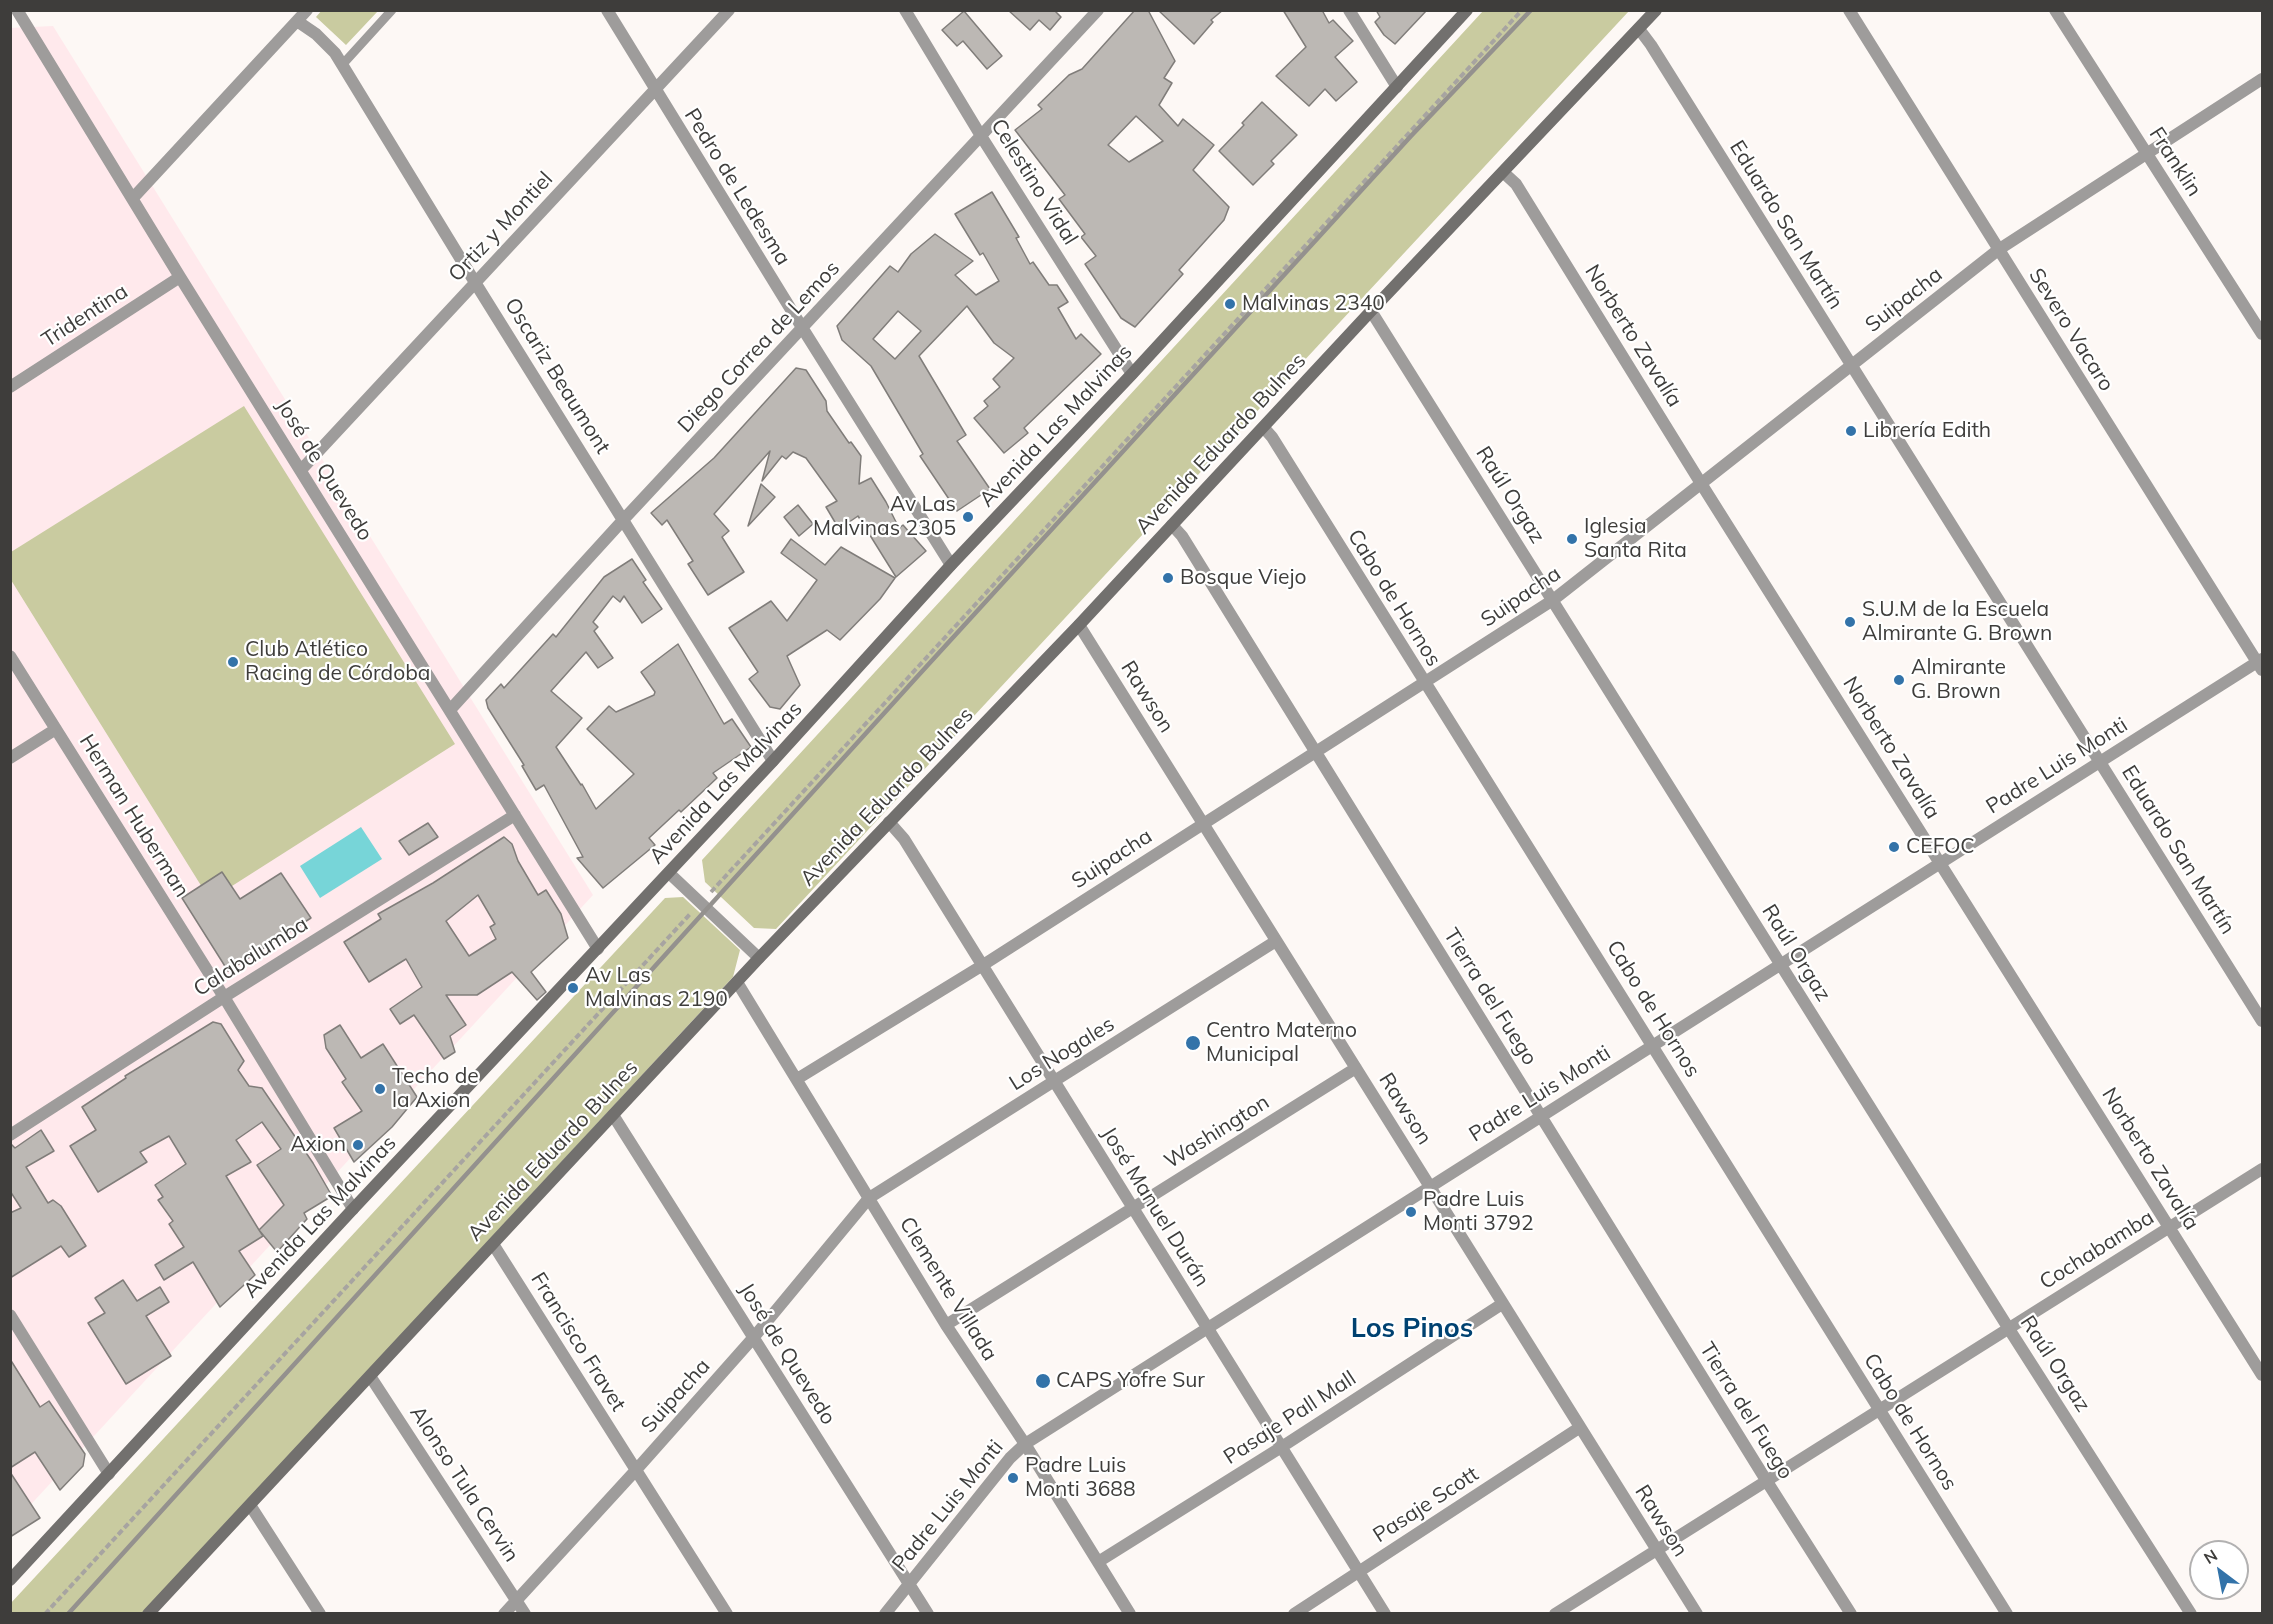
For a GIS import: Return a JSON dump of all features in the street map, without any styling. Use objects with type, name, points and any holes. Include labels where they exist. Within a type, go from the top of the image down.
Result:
[{"type":"main road","name":"Avenida Las Malvinas","points":[[10,1580],[353,1209],[773,761],[951,565],[1132,374],[1467,10]]},
{"type":"main road","name":"Avenida Eduardo Bulnes","points":[[148,1614],[759,958],[1079,625],[1371,311],[1504,174],[1656,10]]},
{"type":"street","points":[[133,198],[307,10]]},
{"type":"street","name":"Pedro de Ledesma","points":[[607,10],[951,565]]},
{"type":"street","name":"Ortiz y Montiel","points":[[300,470],[476,284],[729,10]]},
{"type":"street","name":"Celestino Vidal","points":[[905,10],[981,136],[1132,374]]},
{"type":"street","name":"Diego Correa de Lemos","points":[[450,710],[624,519],[1098,10]]},
{"type":"street","points":[[1349,10],[1397,87]]},
{"type":"street","name":"Severo Vacaro","points":[[1849,10],[1998,250],[2261,664]]},
{"type":"street","name":"Franklin","points":[[2055,10],[2262,334]]},
{"type":"street","name":"José de Quevedo","points":[[14,11],[133,198],[598,949]]},
{"type":"street","name":"Oscariz Beaumont","points":[[297,21],[335,53],[773,761]]},
{"type":"street","name":"Eduardo San Martín","points":[[1639,29],[2262,1021]]},
{"type":"street","name":"Suipacha","points":[[797,1079],[983,965],[1553,600],[1998,250],[2262,79]]},
{"type":"street","name":"Norberto Zavalía","points":[[1504,174],[1516,184],[1702,485],[2262,1376]]},
{"type":"street","name":"Tridentina","points":[[10,387],[180,277]]},
{"type":"street","name":"Raúl Orgaz","points":[[1371,311],[2009,1329],[2191,1614]]},
{"type":"street","name":"Cabo de Hornos","points":[[1264,428],[1272,437],[1653,1045],[2007,1614]]},
{"type":"street","name":"Tierra del Fuego","points":[[1172,525],[1182,536],[1851,1614]]},
{"type":"street","name":"Rawson","points":[[1079,625],[1697,1614]]},
{"type":"street","name":"Herman Huberman","points":[[10,656],[224,997],[353,1209]]},
{"type":"street","name":"Padre Luis Monti","points":[[885,1614],[1010,1458],[1025,1444],[1941,863],[2261,664]]},
{"type":"street","points":[[10,758],[56,729]]},
{"type":"street","name":"Calabalumba","points":[[10,1135],[224,997],[515,815]]},
{"type":"street","name":"José Manuel Durán","points":[[889,822],[904,839],[983,965],[1280,1448],[1385,1614]]},
{"type":"street","points":[[669,873],[759,958]]},
{"type":"street","name":"Los Nogales","points":[[869,1198],[1276,941]]},
{"type":"street","name":"Clemente Villada","points":[[737,982],[946,1325],[1025,1444],[1130,1614]]},
{"type":"street","name":"Washington","points":[[946,1325],[1356,1068]]},
{"type":"street","name":"José de Quevedo","points":[[613,1114],[928,1614]]},
{"type":"street","name":"Cochabamba","points":[[1555,1614],[2262,1169]]},
{"type":"street","name":"Suipacha","points":[[504,1614],[754,1337],[869,1198]]},
{"type":"street","name":"Francisco Fravet","points":[[493,1244],[727,1614]]},
{"type":"street","name":"Pasaje Pall Mall","points":[[1098,1562],[1280,1448],[1502,1304]]},
{"type":"street","points":[[10,1315],[109,1474]]},
{"type":"street","name":"Alonso Tula Cervin","points":[[370,1376],[525,1614]]},
{"type":"street","name":"Pasaje Scott","points":[[1294,1614],[1579,1428]]},
{"type":"street","points":[[250,1504],[320,1614]]},
{"type":"lane","points":[[342,65],[392,10]]},
{"type":"path","points":[[45,1614],[1522,10]]},
{"type":"shaded area","points":[[53,26],[593,895],[11,1526],[10,28]]},
{"type":"green space","points":[[322,10],[378,11],[346,45],[316,17]]},
{"type":"green space","points":[[1483,11],[1629,11],[776,929],[754,928],[705,882],[702,860]]},
{"type":"green space","name":"Club Atlético Racing de Córdoba","points":[[244,406],[455,744],[210,900],[11,580],[11,552]]},
{"type":"green space","points":[[683,897],[740,950],[733,977],[143,1613],[11,1613],[10,1604],[665,898]]},
{"type":"water","points":[[361,827],[382,859],[320,898],[300,866]]},
{"type":"building","points":[[1008,10],[1054,10],[1061,17],[1050,30],[1039,20],[1030,30]]},
{"type":"building","points":[[1135,10],[1148,10],[1175,61],[1164,78],[1172,83],[1159,105],[1178,126],[1183,119],[1214,145],[1193,170],[1229,207],[1224,220],[1179,270],[1183,274],[1135,327],[1121,318],[1085,264],[1096,256],[1081,237],[1085,234],[1059,199],[1065,195],[1015,130],[1042,109],[1038,105],[1069,75],[1082,69]],"holes":[[[1136,116],[1163,141],[1129,162],[1108,145]]]},
{"type":"building","points":[[1158,10],[1223,10],[1211,20],[1213,22],[1194,44]]},
{"type":"building","points":[[1283,10],[1322,10],[1329,23],[1333,20],[1353,41],[1335,57],[1357,82],[1336,101],[1325,89],[1309,106],[1276,76],[1306,47]]},
{"type":"building","points":[[1376,10],[1427,10],[1395,44],[1384,35],[1375,22],[1380,17]]},
{"type":"building","points":[[964,11],[1002,56],[987,69],[963,41],[957,46],[942,30]]},
{"type":"building","points":[[1262,102],[1297,135],[1271,161],[1274,164],[1253,185],[1219,151]]},
{"type":"building","points":[[992,192],[1019,237],[1016,238],[1030,264],[1033,262],[1049,285],[1057,285],[1068,302],[1058,308],[1076,339],[1081,334],[1101,354],[1024,428],[1028,433],[1004,453],[974,418],[988,406],[984,401],[1000,387],[993,379],[1014,358],[994,343],[967,306],[919,356],[966,435],[957,441],[990,489],[957,511],[920,456],[923,454],[871,366],[842,340],[837,326],[890,266],[898,272],[911,254],[935,234],[973,261],[955,275],[976,295],[999,281],[983,253],[980,255],[955,214]],"holes":[[[898,311],[921,331],[895,359],[873,339]]]},
{"type":"building","points":[[796,368],[806,370],[826,401],[827,411],[861,456],[859,484],[871,478],[899,528],[903,525],[926,551],[896,577],[858,516],[839,529],[826,507],[837,501],[806,458],[793,452],[786,459],[782,456],[762,481],[770,451],[714,514],[729,531],[722,537],[744,572],[708,595],[688,564],[693,561],[667,520],[662,525],[651,513],[714,458]]},
{"type":"building","points":[[761,484],[775,497],[748,526]]},
{"type":"building","points":[[798,505],[813,524],[799,536],[784,517]]},
{"type":"building","points":[[791,539],[825,565],[841,547],[895,578],[880,599],[840,640],[827,630],[787,656],[800,685],[780,709],[770,707],[749,679],[758,672],[729,628],[771,601],[787,621],[817,580],[781,553]]},
{"type":"building","points":[[632,559],[646,580],[643,582],[662,609],[642,623],[624,596],[620,602],[613,596],[593,622],[598,627],[594,631],[613,658],[598,668],[586,652],[551,691],[582,718],[556,747],[596,809],[634,774],[587,729],[609,706],[616,712],[654,695],[655,692],[641,672],[678,644],[724,724],[732,719],[751,747],[713,773],[717,778],[649,838],[655,845],[603,888],[577,858],[583,857],[544,785],[536,790],[522,766],[524,765],[488,708],[486,700],[501,684],[504,688],[553,634],[556,637],[604,577]]},
{"type":"building","points":[[428,823],[438,837],[409,855],[399,841]]},
{"type":"building","points":[[504,837],[512,844],[518,861],[538,895],[546,890],[561,914],[568,938],[531,972],[546,992],[537,1000],[512,972],[477,995],[446,995],[466,1025],[450,1036],[455,1052],[444,1059],[414,1015],[400,1024],[390,1009],[422,987],[406,959],[369,982],[344,942],[381,919],[378,914],[433,883]],"holes":[[[478,895],[495,924],[490,927],[496,939],[469,956],[446,921]]]},
{"type":"building","points":[[222,872],[240,899],[281,873],[311,918],[228,971],[182,898]]},
{"type":"building","points":[[213,1022],[221,1024],[244,1061],[238,1070],[249,1086],[262,1088],[313,1163],[332,1196],[304,1213],[307,1219],[277,1252],[259,1230],[263,1236],[239,1251],[255,1275],[220,1307],[193,1262],[164,1280],[155,1265],[184,1247],[169,1224],[173,1221],[158,1200],[163,1197],[155,1185],[186,1164],[169,1136],[140,1152],[147,1162],[98,1192],[70,1146],[96,1130],[82,1107],[126,1078],[125,1076]],"holes":[[[262,1122],[281,1149],[257,1165],[284,1205],[259,1230],[226,1176],[251,1162],[236,1140]]]},
{"type":"building","points":[[340,1025],[361,1058],[383,1044],[417,1097],[392,1127],[354,1162],[334,1128],[362,1111],[342,1082],[346,1079],[326,1048],[324,1035]]},
{"type":"building","points":[[41,1130],[54,1151],[26,1167],[48,1203],[53,1200],[61,1206],[86,1246],[69,1257],[61,1246],[10,1278],[10,1213],[21,1208],[10,1191],[10,1143],[15,1148]]},
{"type":"building","points":[[123,1280],[137,1301],[160,1287],[169,1302],[146,1316],[171,1356],[126,1384],[88,1323],[105,1313],[95,1298]]},
{"type":"building","points":[[10,1359],[40,1407],[49,1401],[85,1454],[83,1466],[60,1490],[35,1452],[10,1468]]},
{"type":"building","points":[[10,1472],[40,1518],[10,1537]]},
{"type":"railway","points":[[68,1614],[916,678],[1411,136],[1531,10]]},
{"type":"place","name":"Malvinas 2340","points":[[1230,304]]},
{"type":"place","name":"Librería Edith","points":[[1851,431]]},
{"type":"place","name":"Av Las Malvinas 2305","points":[[968,517]]},
{"type":"place","name":"Iglesia Santa Rita","points":[[1572,539]]},
{"type":"place","name":"Bosque Viejo","points":[[1168,578]]},
{"type":"place","name":"S.U.M de la Escuela Almirante G. Brown","points":[[1850,622]]},
{"type":"place","name":"Club Atlético Racing de Córdoba","points":[[233,662]]},
{"type":"place","name":"Almirante G. Brown","points":[[1899,680]]},
{"type":"place","name":"CEFOC","points":[[1894,847]]},
{"type":"place","name":"Av Las Malvinas 2190","points":[[573,988]]},
{"type":"place","name":"Centro Materno Municipal","points":[[1193,1043]]},
{"type":"place","name":"Techo de la Axion","points":[[380,1089]]},
{"type":"place","name":"Axion","points":[[358,1145]]},
{"type":"place","name":"Padre Luis Monti 3792","points":[[1411,1212]]},
{"type":"place","name":"CAPS Yofre Sur","points":[[1043,1381]]},
{"type":"place","name":"Padre Luis Monti 3688","points":[[1013,1478]]},
{"type":"district","name":"Los Pinos","points":[[1412,1329]]}]
